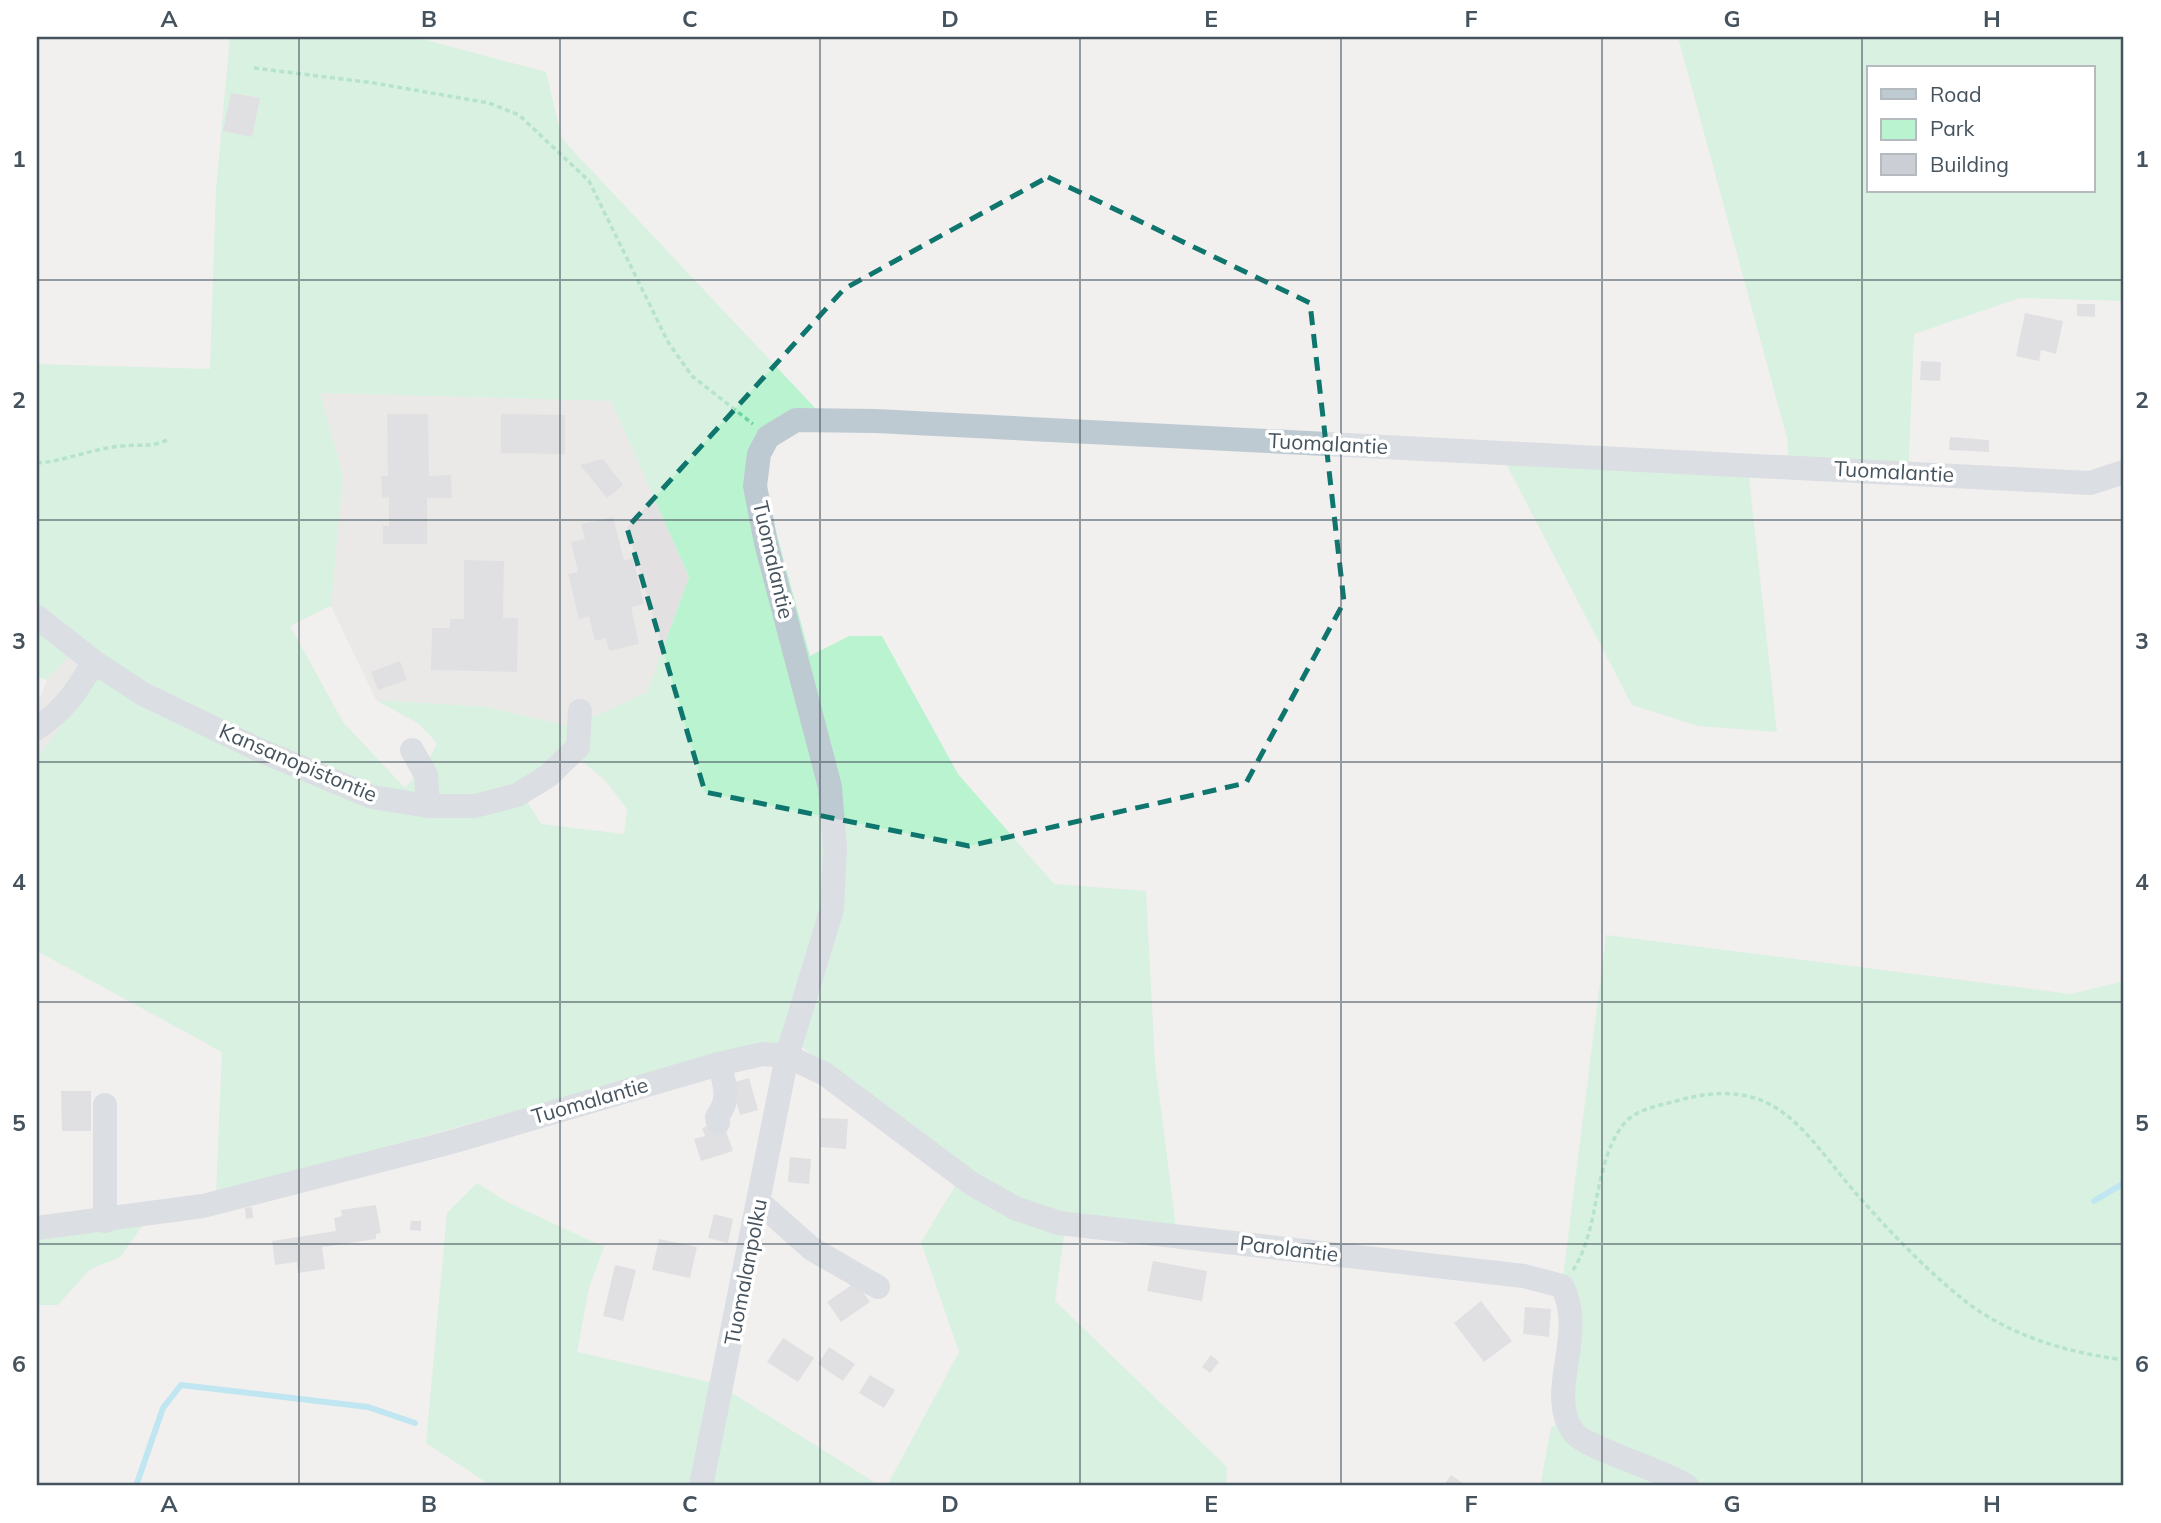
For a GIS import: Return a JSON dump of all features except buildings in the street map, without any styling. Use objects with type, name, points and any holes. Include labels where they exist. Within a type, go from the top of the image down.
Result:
[{"type":"street","name":"Tuomalantie","points":[[37,1228],[203,1206],[448,1143],[719,1064],[763,1054],[787,1056],[832,909],[835,849],[830,786],[766,543],[755,486],[759,454],[768,437],[796,420],[876,421],[2090,483],[2124,472]]},
{"type":"street","name":"Kansanopistontie","points":[[37,617],[94,662],[143,694],[257,749],[372,797],[428,806],[475,806],[517,795],[548,776],[578,747],[580,711]]},
{"type":"street","points":[[37,728],[57,716],[77,691],[94,662]]},
{"type":"street","points":[[412,750],[426,775],[428,806]]},
{"type":"street","name":"Tuomalanpolku","points":[[701,1486],[787,1056]]},
{"type":"street","name":"Parolantie","points":[[787,1056],[825,1074],[971,1184],[1017,1209],[1059,1223],[1524,1276],[1562,1286]]},
{"type":"street","points":[[718,1123],[728,1092],[719,1064]]},
{"type":"street","points":[[105,1105],[105,1221]]},
{"type":"street","points":[[759,1202],[813,1249],[878,1287]]},
{"type":"street","points":[[1562,1286],[1571,1304],[1572,1325],[1571,1349],[1561,1388],[1574,1433],[1591,1444],[1668,1474],[1686,1486]]},
{"type":"path","points":[[254,68],[374,83],[489,103],[519,115],[589,181],[668,342],[692,376],[768,437]]},
{"type":"path","points":[[37,463],[60,461],[123,446],[150,447],[170,439]]},
{"type":"path","points":[[1562,1286],[1577,1264],[1614,1142],[1624,1124],[1641,1111],[1703,1093],[1732,1093],[1774,1107],[1805,1129],[1872,1212],[1957,1294],[1980,1312],[2058,1348],[2124,1360]]},
{"type":"highlighted area","points":[[1048,177],[1310,303],[1344,602],[1246,783],[969,846],[705,792],[627,528],[844,289]]},
{"type":"shaded area","points":[[320,393],[611,401],[689,577],[647,692],[571,727],[488,707],[376,700],[331,606],[343,476]]},
{"type":"shaded area","points":[[72,651],[101,673],[37,758],[37,705],[47,680]]},
{"type":"green space","points":[[230,37],[390,37],[426,40],[546,72],[562,139],[816,409],[780,440],[770,458],[763,484],[810,656],[849,636],[882,636],[958,774],[1054,884],[1146,891],[1155,1063],[1176,1228],[1067,1214],[1055,1301],[1227,1467],[1226,1486],[887,1486],[959,1352],[921,1242],[965,1170],[802,1047],[609,1085],[216,1194],[222,1052],[37,951],[37,758],[101,673],[72,652],[47,680],[37,676],[37,364],[210,369],[216,190]],"holes":[[[320,393],[611,401],[689,577],[647,692],[571,727],[488,707],[376,700],[419,724],[437,743],[426,765],[405,788],[343,722],[290,626],[331,606],[343,476]],[[568,750],[605,780],[627,809],[624,834],[541,824],[517,785]]]},
{"type":"green space","points":[[1678,37],[2124,37],[2124,301],[2020,298],[1914,334],[1908,479],[1790,471],[1787,438]]},
{"type":"green space","points":[[1502,456],[1748,469],[1777,732],[1698,726],[1632,705]]},
{"type":"green space","points":[[1606,935],[2071,994],[2124,981],[2124,1486],[1540,1486],[1551,1428],[1568,1415],[1562,1286]]},
{"type":"green space","points":[[477,1183],[507,1202],[604,1247],[589,1288],[577,1352],[718,1384],[880,1486],[492,1486],[426,1443],[447,1213]]},
{"type":"green space","points":[[142,1226],[120,1257],[89,1270],[58,1305],[37,1305],[37,1236]]},
{"type":"waterway","points":[[2094,1201],[2124,1183]]},
{"type":"waterway","points":[[136,1486],[163,1408],[181,1385],[368,1407],[415,1423]]}]
